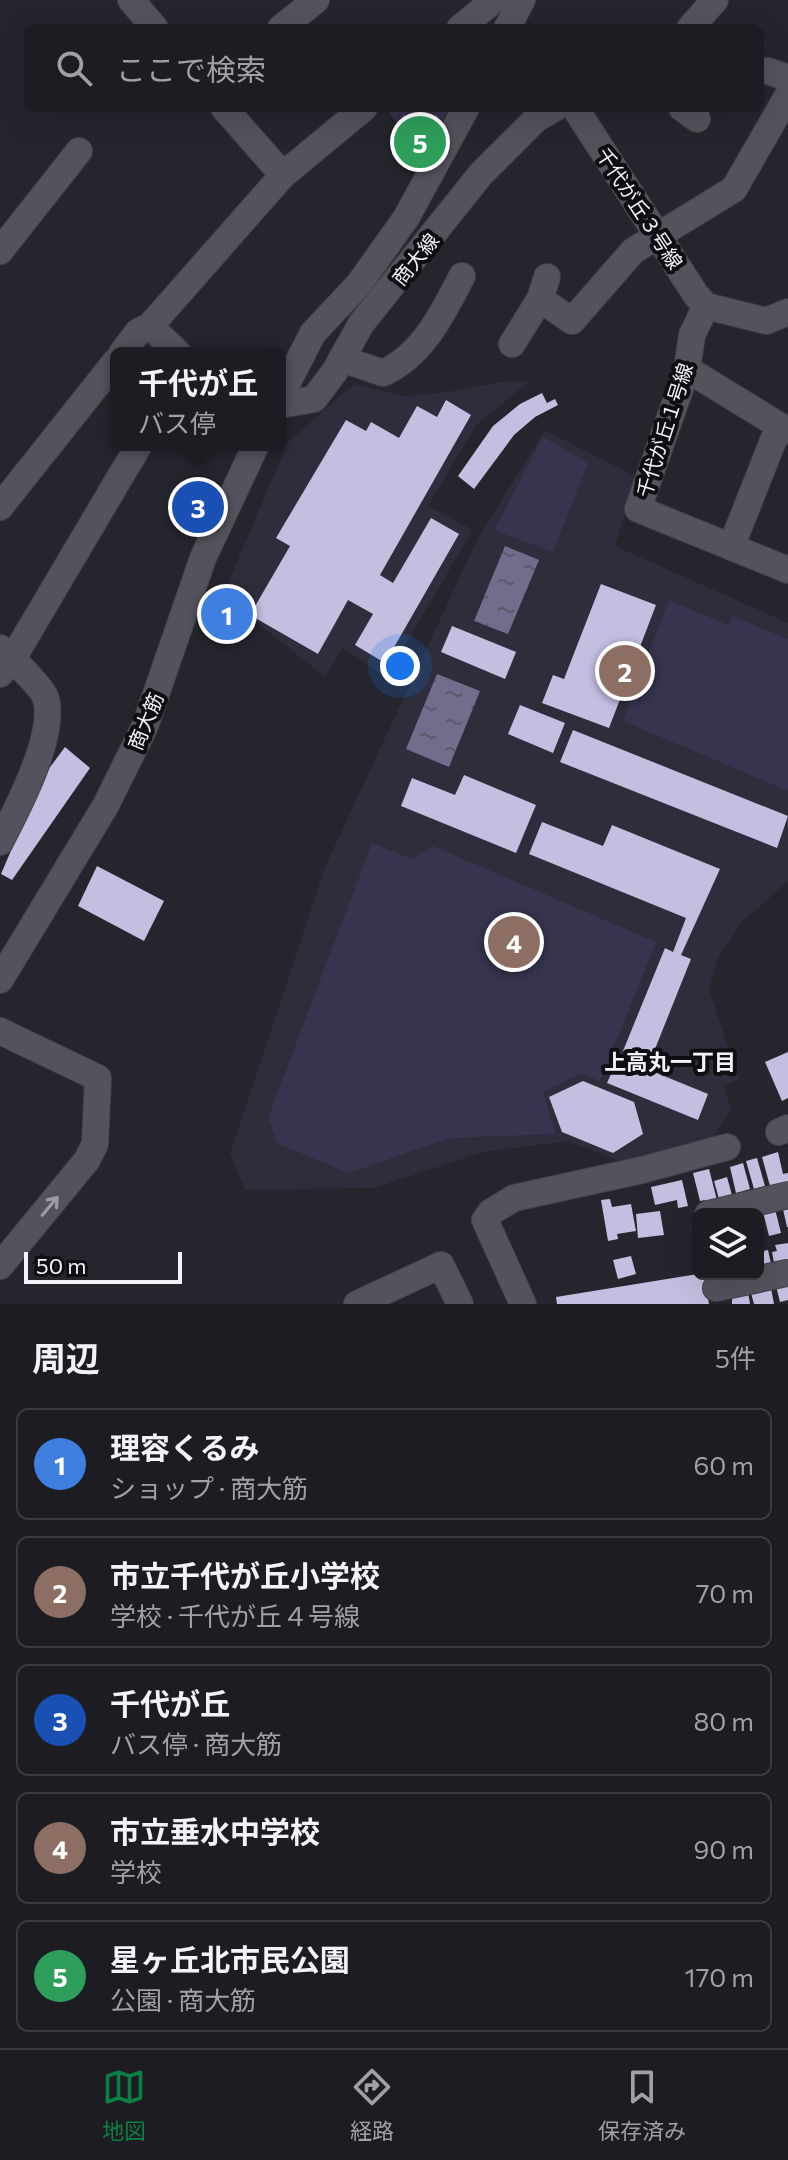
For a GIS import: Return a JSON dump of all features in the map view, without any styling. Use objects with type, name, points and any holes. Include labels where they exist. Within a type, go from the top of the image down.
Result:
[{"type":"street","points":[[131,0],[152,24]]},
{"type":"street","points":[[286,24],[316,0]]},
{"type":"street","points":[[465,24],[494,0]]},
{"type":"street","points":[[509,24],[522,0]]},
{"type":"street","points":[[694,24],[715,0]]},
{"type":"street","points":[[512,344],[544,288],[572,321],[633,251],[734,189],[788,95]]},
{"type":"street","points":[[228,112],[283,175]]},
{"type":"street","points":[[127,347],[138,332],[150,326],[283,175],[359,112]]},
{"type":"street","points":[[286,385],[313,333],[359,284],[406,218],[464,112]]},
{"type":"street","name":"商大線","points":[[286,404],[314,399],[342,359],[361,324],[481,174],[536,119],[548,112]]},
{"type":"street","name":"千代が丘３号線","points":[[578,112],[706,306]]},
{"type":"street","points":[[0,251],[79,151]]},
{"type":"street","points":[[342,359],[383,373],[394,368],[418,347],[438,322],[462,276]]},
{"type":"street","points":[[706,306],[766,321],[788,312]]},
{"type":"street","name":"千代が丘１号線","points":[[706,306],[692,335],[687,369],[638,509],[731,547]]},
{"type":"street","points":[[150,326],[172,347]]},
{"type":"street","points":[[0,507],[110,369]]},
{"type":"street","points":[[687,369],[783,428],[731,547],[788,570]]},
{"type":"street","points":[[0,842],[23,797],[46,734],[46,698],[4,660],[135,451]]},
{"type":"street","name":"商大筋","points":[[0,980],[106,805],[145,726],[203,558],[253,451]]},
{"type":"street","points":[[0,1031],[98,1078],[95,1144],[87,1160],[0,1266]]},
{"type":"street","points":[[523,1304],[485,1220],[491,1212],[514,1198],[642,1170],[727,1147]]},
{"type":"street","points":[[733,1208],[788,1195]]},
{"type":"street","points":[[357,1304],[441,1265],[460,1304]]},
{"type":"street","points":[[716,1289],[787,1273]]},
{"type":"shaded area","points":[[389,112],[448,112],[420,156]]},
{"type":"shaded area","points":[[530,381],[476,425],[428,506],[473,530],[386,677],[343,648],[325,677],[223,595],[288,442],[354,384],[403,396],[448,392],[501,382]]},
{"type":"shaded area","points":[[545,430],[636,477],[615,546],[788,623],[788,881],[741,923],[716,962],[709,990],[739,1079],[724,1085],[731,1109],[711,1140],[619,1161],[568,1141],[483,1152],[374,1188],[245,1190],[230,1154],[325,867],[478,538]]},
{"type":"shaded area","points":[[543,437],[588,463],[553,552],[494,530]]},
{"type":"shaded area","points":[[669,600],[728,625],[733,616],[788,639],[788,791],[623,721]]},
{"type":"shaded area","points":[[372,843],[412,859],[433,846],[656,942],[600,1081],[581,1073],[543,1092],[556,1134],[450,1138],[349,1173],[278,1144],[268,1118]]},
{"type":"water","points":[[505,546],[539,560],[508,634],[474,621]]},
{"type":"water","points":[[437,674],[480,691],[449,767],[406,749]]},
{"type":"building","points":[[542,393],[547,403],[555,399],[558,405],[535,417],[514,435],[474,489],[458,476],[493,426],[520,404]]},
{"type":"building","points":[[446,400],[471,415],[380,575],[393,583],[431,518],[459,534],[385,663],[355,645],[373,614],[348,600],[318,654],[250,615],[290,546],[276,538],[346,420],[366,431],[371,422],[399,438],[417,406],[437,417]]},
{"type":"building","points":[[601,584],[656,605],[609,728],[542,703],[553,675],[564,679]]},
{"type":"building","points":[[452,626],[516,652],[505,679],[441,652]]},
{"type":"building","points":[[520,705],[565,723],[553,753],[508,734]]},
{"type":"building","points":[[573,730],[788,816],[777,848],[560,762]]},
{"type":"building","points":[[65,747],[90,768],[12,880],[1,874],[42,778]]},
{"type":"building","points":[[464,775],[536,805],[516,853],[401,806],[412,778],[455,795]]},
{"type":"building","points":[[542,822],[603,846],[612,825],[720,869],[681,955],[691,959],[647,1069],[708,1094],[698,1120],[607,1083],[618,1058],[639,1066],[642,1059],[623,1051],[665,948],[673,952],[686,918],[529,854]]},
{"type":"building","points":[[97,866],[164,901],[144,941],[78,906]]},
{"type":"building","points":[[788,1052],[788,1098],[782,1101],[765,1062]]},
{"type":"building","points":[[583,1081],[634,1102],[643,1134],[613,1153],[562,1132],[549,1097]]},
{"type":"building","points":[[778,1152],[783,1174],[788,1173],[788,1183],[770,1186],[762,1157]]},
{"type":"building","points":[[757,1158],[765,1186],[754,1189],[746,1161]]},
{"type":"building","points":[[743,1163],[750,1189],[736,1193],[730,1167]]},
{"type":"building","points":[[709,1169],[718,1204],[707,1207],[705,1200],[700,1201],[693,1173]]},
{"type":"building","points":[[727,1177],[732,1195],[719,1199],[714,1181]]},
{"type":"building","points":[[682,1180],[688,1206],[678,1208],[677,1200],[655,1205],[651,1187]]},
{"type":"building","points":[[610,1199],[612,1207],[631,1204],[636,1231],[617,1234],[618,1239],[608,1241],[601,1200]]},
{"type":"building","points":[[788,1204],[788,1227],[787,1227],[782,1205]]},
{"type":"building","points":[[774,1205],[781,1233],[769,1236],[762,1208]]},
{"type":"building","points":[[660,1211],[664,1235],[638,1238],[636,1214]]},
{"type":"building","points":[[788,1243],[788,1265],[775,1268],[772,1252],[777,1251],[775,1245]]},
{"type":"building","points":[[768,1250],[772,1268],[764,1270],[764,1251]]},
{"type":"building","points":[[631,1256],[636,1274],[618,1279],[613,1260]]},
{"type":"building","points":[[692,1275],[692,1280],[705,1280],[709,1304],[557,1304],[556,1297]]},
{"type":"building","points":[[788,1283],[788,1300],[780,1302],[776,1286]]},
{"type":"building","points":[[771,1288],[774,1304],[754,1304],[751,1293]]},
{"type":"building","points":[[748,1292],[750,1304],[732,1304],[732,1294]]},
{"type":"place","name":"星ヶ丘北市民公園","points":[[420,142]]},
{"type":"place","name":"千代が丘","points":[[198,507]]},
{"type":"place","name":"理容くるみ","points":[[227,614]]},
{"type":"place","name":"市立千代が丘小学校","points":[[625,671]]},
{"type":"place","name":"市立垂水中学校","points":[[514,942]]},
{"type":"district","name":"上高丸一丁目","points":[[670,1061]]}]
